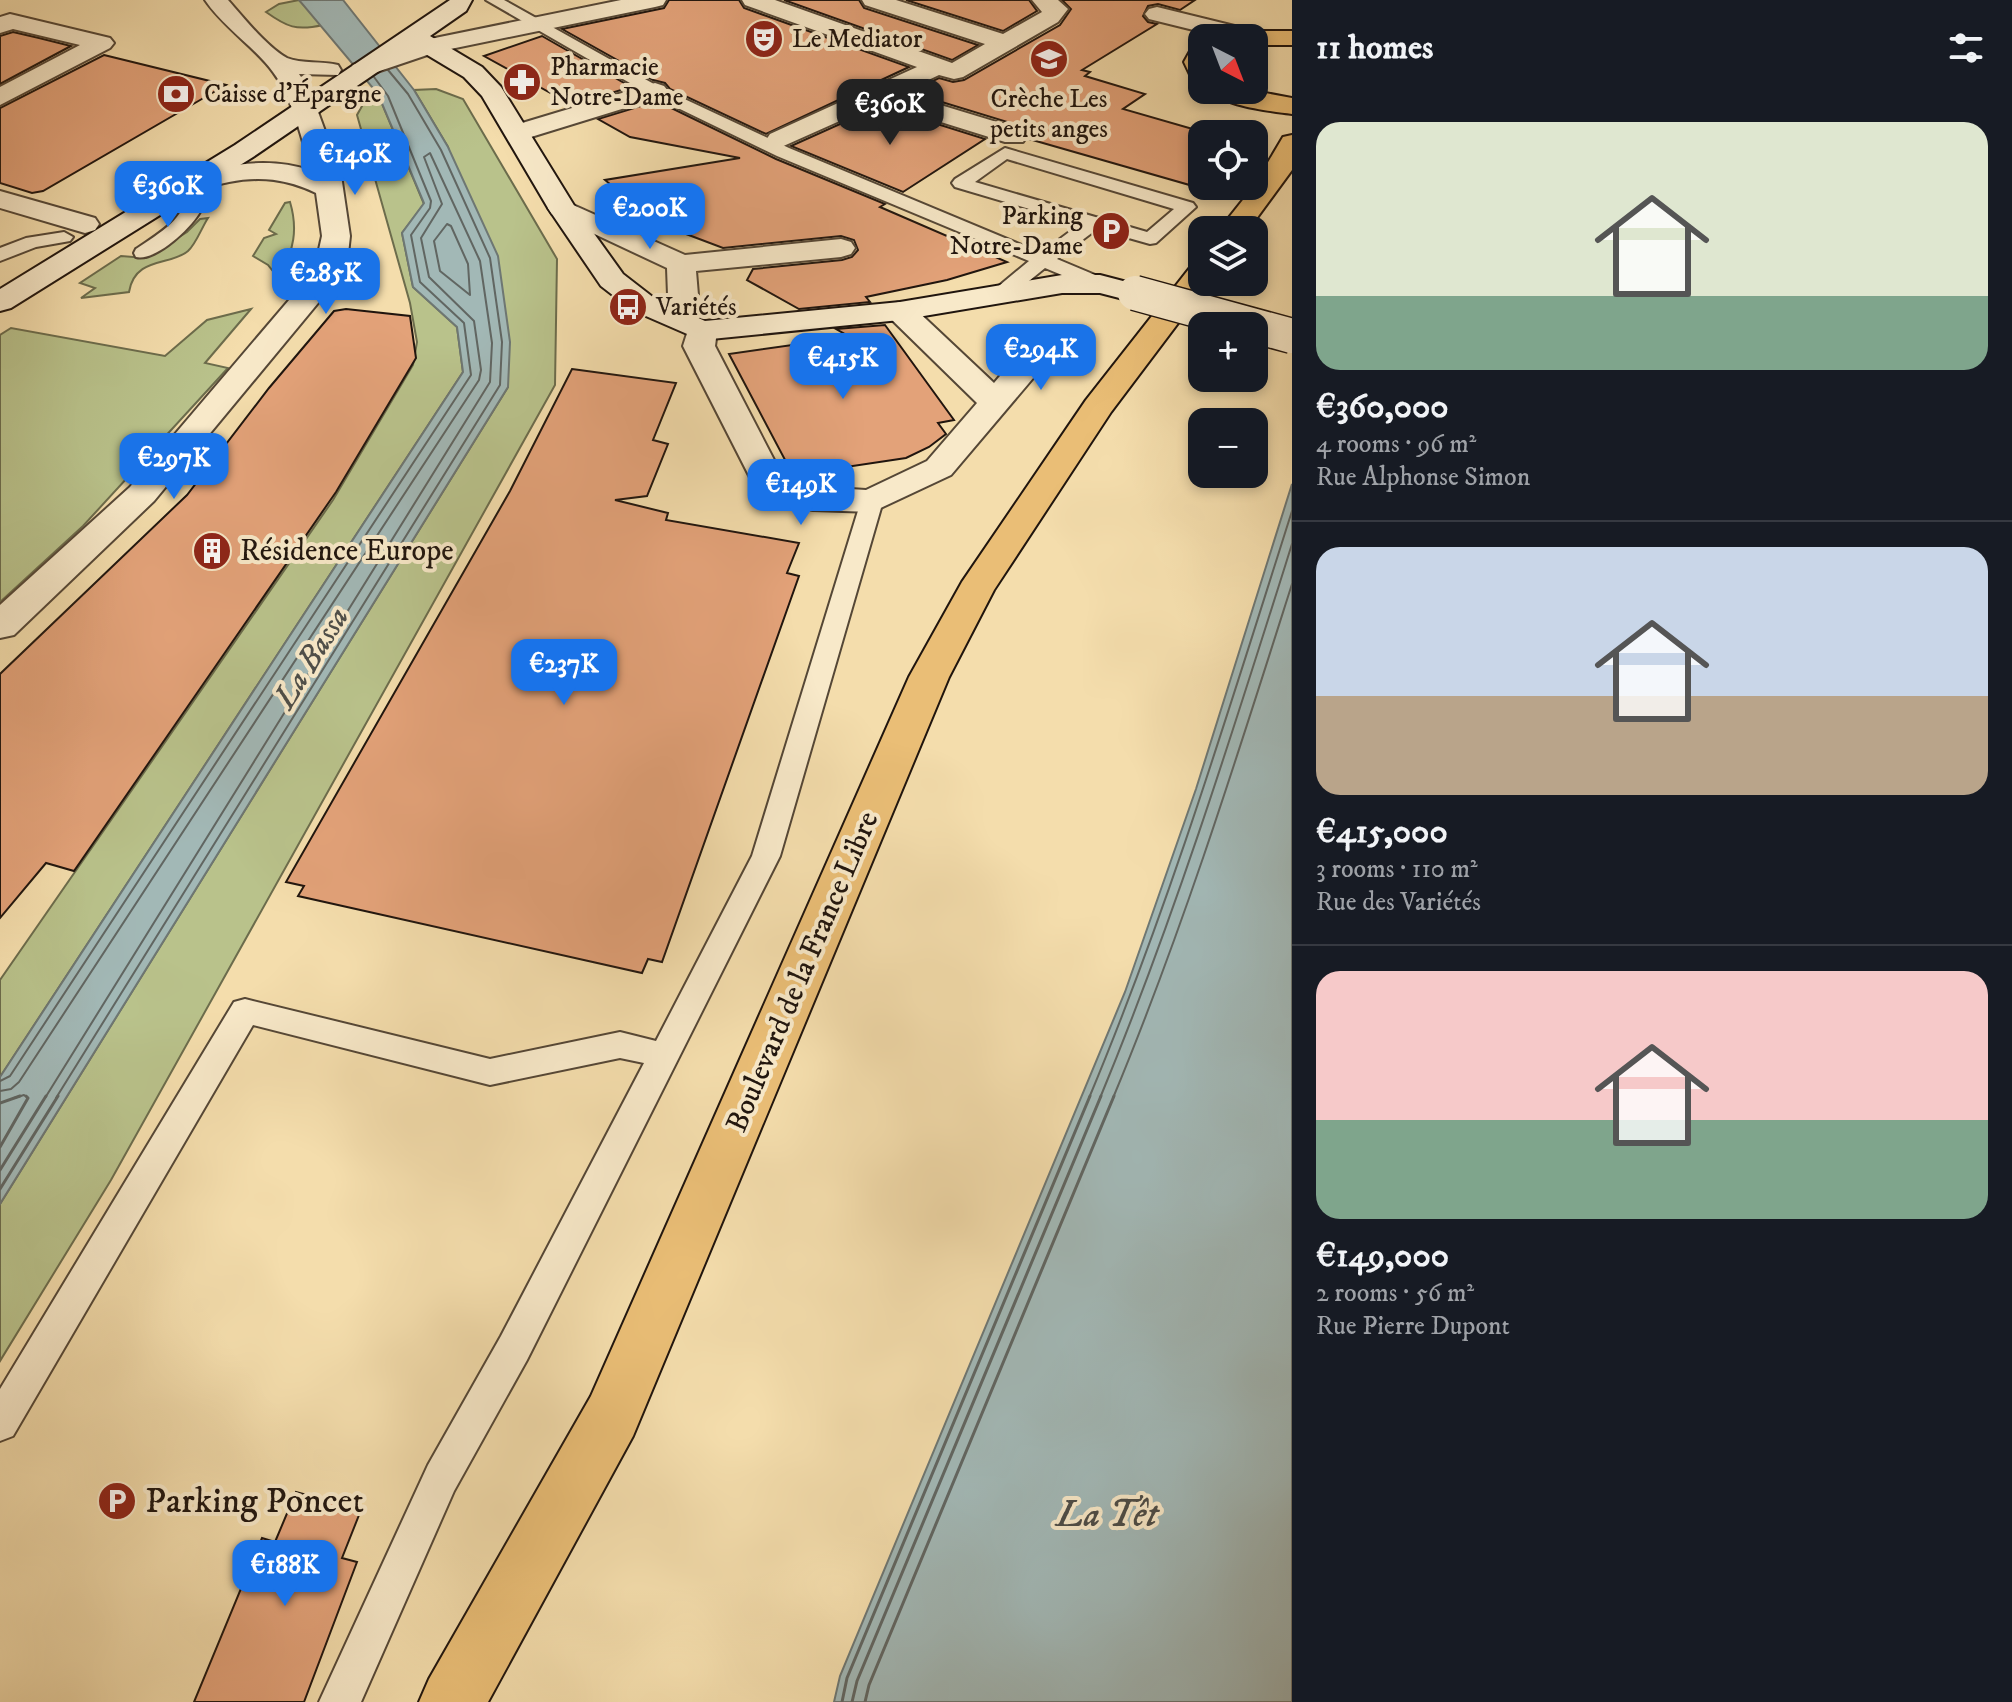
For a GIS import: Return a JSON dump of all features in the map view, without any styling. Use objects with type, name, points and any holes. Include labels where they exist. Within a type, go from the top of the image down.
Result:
[{"type":"main road","points":[[1268,38],[1292,38]]},
{"type":"main road","points":[[1268,103],[1292,106]]},
{"type":"main road","points":[[1244,216],[1284,162],[1291,145],[1260,104]]},
{"type":"main road","name":"Boulevard de la France Libre","points":[[452,1702],[612,1416],[929,677],[955,627],[975,590],[1098,407],[1188,289]]},
{"type":"street","points":[[0,626],[142,494],[307,297],[333,254],[336,236],[327,175],[302,98],[281,65],[243,31],[216,0]]},
{"type":"street","points":[[399,53],[433,0]]},
{"type":"street","points":[[0,276],[302,98],[399,53],[458,6],[461,0]]},
{"type":"street","points":[[281,65],[329,70],[655,0]]},
{"type":"street","points":[[753,0],[954,72],[1050,17],[1056,9],[1048,2]]},
{"type":"street","points":[[873,0],[1006,43]]},
{"type":"street","points":[[1188,39],[1147,10],[1195,24]]},
{"type":"street","points":[[0,26],[10,21],[102,43],[0,97]]},
{"type":"street","points":[[399,53],[492,92],[562,208],[612,280],[643,304],[701,331],[900,311],[1001,294],[1055,266],[1100,284],[1292,336]]},
{"type":"street","points":[[779,140],[938,66]]},
{"type":"street","points":[[0,302],[195,182],[302,98],[329,70]]},
{"type":"street","points":[[518,133],[655,91]]},
{"type":"street","points":[[878,94],[1010,145],[1040,120]]},
{"type":"street","points":[[195,182],[236,172],[271,168],[304,175],[327,188]]},
{"type":"street","points":[[0,199],[74,230]]},
{"type":"street","points":[[562,208],[681,264],[841,248]]},
{"type":"street","points":[[595,256],[683,295],[767,323]]},
{"type":"street","points":[[681,264],[683,295]]},
{"type":"street","points":[[900,311],[995,402]]},
{"type":"street","points":[[701,331],[699,346],[774,494],[813,499],[872,501],[939,468],[1045,345]]},
{"type":"lane","points":[[493,0],[655,91],[783,152],[1055,266],[1094,222]]},
{"type":"lane","points":[[1010,145],[1187,207],[1150,239],[1094,222],[961,183],[1010,145]]},
{"type":"lane","points":[[143,253],[190,216],[199,195],[195,182]]},
{"type":"lane","points":[[0,255],[74,230]]},
{"type":"lane","points":[[340,1702],[441,1478],[514,1348],[766,856],[872,501]]},
{"type":"lane","points":[[0,1423],[245,1011],[490,1072],[620,1045],[662,1055]]},
{"type":"green space","points":[[299,0],[323,25],[306,28],[292,26],[266,12],[279,4]]},
{"type":"green space","points":[[436,89],[463,99],[557,259],[555,385],[111,1180],[0,1361],[0,1204],[508,387],[448,147],[414,90]]},
{"type":"green space","points":[[378,94],[424,204],[402,233],[413,287],[457,327],[463,372],[0,1077],[0,980],[333,500],[413,365],[417,342],[410,303],[357,115],[366,99]]},
{"type":"green space","points":[[290,202],[294,221],[293,239],[285,266],[280,275],[276,275],[268,265],[253,256],[264,238],[276,234],[269,230],[285,203]]},
{"type":"green space","points":[[208,218],[188,251],[146,267],[138,273],[129,292],[81,298],[95,288],[80,283],[121,256],[146,258],[187,232],[200,219]]},
{"type":"green space","points":[[251,309],[205,363],[228,368],[83,526],[0,602],[0,335],[11,328],[165,356],[207,320]]},
{"type":"water","name":"La Bassa","points":[[299,0],[343,0],[414,90],[448,147],[498,256],[510,342],[508,387],[0,1204],[0,1077],[463,372],[457,327],[413,287],[402,233],[424,203],[378,94]]},
{"type":"water","name":"La Têt","points":[[1292,484],[1292,1702],[834,1702],[840,1676],[1125,992],[1196,789]]},
{"type":"building","points":[[669,0],[739,0],[744,8],[909,67],[766,134],[670,89],[665,83],[653,80],[562,29],[664,8]]},
{"type":"building","points":[[784,0],[859,0],[864,8],[978,45],[952,60]]},
{"type":"building","points":[[906,0],[1029,0],[1037,11],[1003,31]]},
{"type":"building","points":[[1062,0],[1195,0],[1180,10],[1158,4],[1148,6],[1143,16],[1148,22],[1157,24],[1082,70],[1090,72],[1085,76],[1145,94],[1123,109],[1188,128],[1188,185],[1029,139],[1030,134],[1024,127],[909,92],[939,78],[953,82],[964,80],[1060,25],[1071,9]]},
{"type":"building","points":[[13,32],[71,46],[0,84],[0,36]]},
{"type":"building","points":[[542,36],[631,87],[572,105],[484,56]]},
{"type":"building","points":[[104,55],[226,85],[43,191],[32,193],[0,183],[0,108]]},
{"type":"building","points":[[657,101],[776,159],[885,204],[880,207],[1007,262],[947,280],[866,297],[870,302],[799,309],[747,280],[753,269],[842,260],[852,257],[858,250],[854,240],[841,236],[723,248],[657,223],[605,180],[740,158],[630,137],[598,119]]},
{"type":"building","points":[[880,106],[985,139],[903,192],[791,146]]},
{"type":"building","points":[[346,309],[410,316],[416,358],[336,492],[74,871],[46,863],[0,918],[0,674],[187,495],[269,388],[334,311]]},
{"type":"building","points":[[885,325],[954,420],[938,423],[946,434],[929,447],[906,458],[793,475],[729,354],[850,337],[836,329]]},
{"type":"building","points":[[572,369],[676,383],[653,440],[668,444],[647,496],[615,500],[668,513],[666,520],[799,543],[787,573],[799,576],[662,962],[648,959],[642,973],[298,896],[304,886],[286,882],[510,491]]},
{"type":"building","points":[[296,1492],[361,1510],[342,1558],[357,1562],[304,1702],[194,1702],[262,1538],[275,1542]]},
{"type":"place","name":"Le Mediator","points":[[764,39]]},
{"type":"place","name":"Crèche Les petits anges","points":[[1049,59]]},
{"type":"place","name":"Pharmacie Notre-Dame","points":[[522,82]]},
{"type":"place","name":"Caisse d'Épargne","points":[[176,94]]},
{"type":"place","name":"Parking Notre-Dame","points":[[1111,231]]},
{"type":"place","name":"Variétés","points":[[628,307]]},
{"type":"place","name":"Résidence Europe","points":[[212,551]]},
{"type":"place","name":"Parking Poncet","points":[[117,1501]]}]
